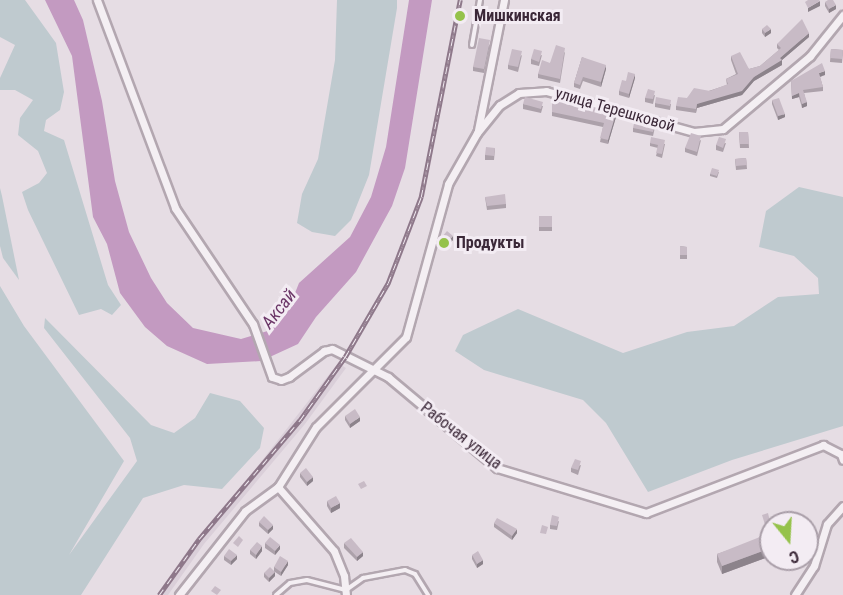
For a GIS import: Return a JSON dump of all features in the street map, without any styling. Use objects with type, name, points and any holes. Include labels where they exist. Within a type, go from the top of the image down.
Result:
[{"type":"street","name":"Рабочая улица","points":[[98,0],[175,208],[253,324],[272,376],[281,380],[332,349],[388,377],[497,468],[646,513],[824,445],[841,454],[843,460]]},
{"type":"street","points":[[477,133],[504,0]]},
{"type":"street","name":"улица Терешковой","points":[[373,369],[406,337],[448,184],[477,133],[510,98],[539,91],[694,132],[723,129],[810,56],[843,15]]},
{"type":"street","points":[[180,595],[244,511],[278,487],[316,427],[373,369]]},
{"type":"street","points":[[278,487],[334,552],[346,593]]},
{"type":"street","points":[[795,595],[814,566],[827,524],[843,506]]},
{"type":"lane","points":[[472,45],[480,0]]},
{"type":"lane","points":[[276,595],[290,583],[307,580],[346,593],[363,578],[405,570],[415,574],[428,595]]},
{"type":"shaded area","points":[[0,0],[25,0],[56,43],[64,92],[60,110],[46,120],[44,131],[64,140],[108,285],[121,305],[112,315],[101,309],[79,315],[28,210],[22,192],[39,183],[47,173],[38,151],[18,135],[20,118],[33,100],[15,90],[0,90],[0,78],[15,45],[0,37]]},
{"type":"shaded area","points":[[45,0],[74,0],[83,20],[102,101],[115,181],[129,232],[151,278],[167,303],[193,328],[241,339],[271,330],[287,313],[299,283],[350,237],[371,197],[386,147],[409,0],[432,0],[405,168],[392,206],[356,272],[316,317],[298,344],[261,361],[207,364],[167,346],[145,327],[120,293],[107,244],[93,217],[72,56]]},
{"type":"shaded area","points":[[337,0],[397,0],[397,8],[369,175],[351,220],[335,236],[312,232],[297,223],[302,194],[318,159],[335,60]]},
{"type":"shaded area","points":[[799,187],[843,197],[843,426],[732,460],[648,492],[606,423],[583,400],[484,370],[455,351],[463,335],[518,309],[623,353],[687,332],[734,326],[778,297],[819,294],[818,278],[794,256],[759,247],[766,211]]},
{"type":"shaded area","points":[[0,188],[19,280],[3,258],[0,246]]},
{"type":"shaded area","points":[[0,286],[24,326],[124,461],[69,555],[137,461],[130,438],[44,328],[45,318],[151,425],[174,433],[195,418],[210,393],[240,401],[264,428],[260,448],[222,489],[184,485],[143,498],[81,595],[0,595]]},
{"type":"shaded area","points":[[338,363],[346,368],[305,424],[204,544],[168,595],[157,595]]},
{"type":"building","points":[[833,0],[836,5],[829,9],[825,2]]},
{"type":"building","points":[[820,1],[808,8],[805,2]]},
{"type":"building","points":[[802,19],[809,33],[780,58],[782,60],[754,77],[742,91],[697,104],[696,109],[676,106],[678,97],[687,98],[694,88],[710,91],[728,84],[726,79],[738,74],[731,56],[740,52],[749,69],[760,66],[781,48],[777,44]]},
{"type":"building","points":[[767,25],[771,29],[765,33],[762,29]]},
{"type":"building","points":[[479,38],[490,40],[484,69],[473,67]]},
{"type":"building","points":[[556,45],[565,48],[560,79],[538,74],[542,60],[550,63]]},
{"type":"building","points":[[512,49],[522,51],[518,67],[508,65]]},
{"type":"building","points":[[534,49],[542,51],[539,62],[531,59]]},
{"type":"building","points":[[831,49],[843,50],[842,59],[830,58]]},
{"type":"building","points":[[582,57],[606,65],[601,82],[583,77],[580,85],[574,83]]},
{"type":"building","points":[[822,63],[825,71],[819,73],[823,87],[803,90],[807,102],[802,104],[799,93],[792,96],[791,81]]},
{"type":"building","points":[[628,72],[635,74],[629,94],[619,91],[622,80],[626,81]]},
{"type":"building","points":[[648,89],[655,91],[653,99],[645,98]]},
{"type":"building","points":[[552,96],[616,113],[608,140],[600,138],[604,123],[552,112]]},
{"type":"building","points":[[525,97],[543,102],[541,109],[523,104]]},
{"type":"building","points":[[656,97],[671,100],[670,106],[655,103]]},
{"type":"building","points":[[779,98],[785,114],[778,116],[772,100]]},
{"type":"building","points":[[635,119],[655,123],[653,132],[633,128]]},
{"type":"building","points":[[739,132],[748,132],[749,144],[740,144]]},
{"type":"building","points":[[691,133],[701,136],[697,152],[685,148]]},
{"type":"building","points":[[651,137],[665,140],[662,154],[656,153],[658,145],[650,143]]},
{"type":"building","points":[[719,137],[726,139],[723,148],[716,145]]},
{"type":"building","points":[[486,147],[495,148],[494,156],[485,155]]},
{"type":"building","points":[[746,158],[747,165],[736,166],[735,159]]},
{"type":"building","points":[[712,168],[719,170],[717,176],[710,174]]},
{"type":"building","points":[[505,194],[506,204],[487,206],[485,197]]},
{"type":"building","points":[[539,216],[552,216],[552,227],[539,227]]},
{"type":"building","points":[[447,231],[453,236],[447,242],[442,237]]},
{"type":"building","points":[[680,246],[687,247],[687,255],[680,255]]},
{"type":"building","points":[[355,409],[360,417],[350,424],[345,416]]},
{"type":"building","points":[[575,459],[581,461],[578,470],[571,468]]},
{"type":"building","points":[[306,468],[313,477],[307,482],[300,473]]},
{"type":"building","points":[[364,481],[367,486],[361,489],[358,484]]},
{"type":"building","points":[[336,496],[340,503],[331,508],[327,501]]},
{"type":"building","points":[[552,515],[559,517],[557,526],[550,525]]},
{"type":"building","points":[[264,516],[273,525],[268,530],[259,522]]},
{"type":"building","points":[[497,518],[517,529],[512,536],[494,523]]},
{"type":"building","points":[[542,525],[548,527],[546,534],[540,533]]},
{"type":"building","points":[[239,536],[243,540],[238,547],[233,543]]},
{"type":"building","points":[[270,537],[280,545],[275,551],[265,543]]},
{"type":"building","points":[[759,537],[759,552],[722,566],[717,554]]},
{"type":"building","points":[[351,538],[363,552],[357,557],[344,543]]},
{"type":"building","points":[[257,542],[262,546],[256,555],[250,550]]},
{"type":"building","points":[[229,549],[237,555],[231,561],[224,556]]},
{"type":"building","points":[[478,551],[483,560],[477,564],[472,555]]},
{"type":"building","points":[[280,556],[288,561],[281,572],[274,567]]},
{"type":"building","points":[[270,567],[275,572],[269,578],[264,573]]},
{"type":"building","points":[[215,586],[221,590],[217,595],[211,591]]},
{"type":"railway","points":[[159,595],[199,539],[300,420],[345,357],[388,283],[421,197],[460,0]]},
{"type":"place","name":"Мишкинская","points":[[460,16]]},
{"type":"place","name":"Продукты","points":[[444,243]]},
{"type":"water label","name":"Аксай","points":[[279,309]]}]
